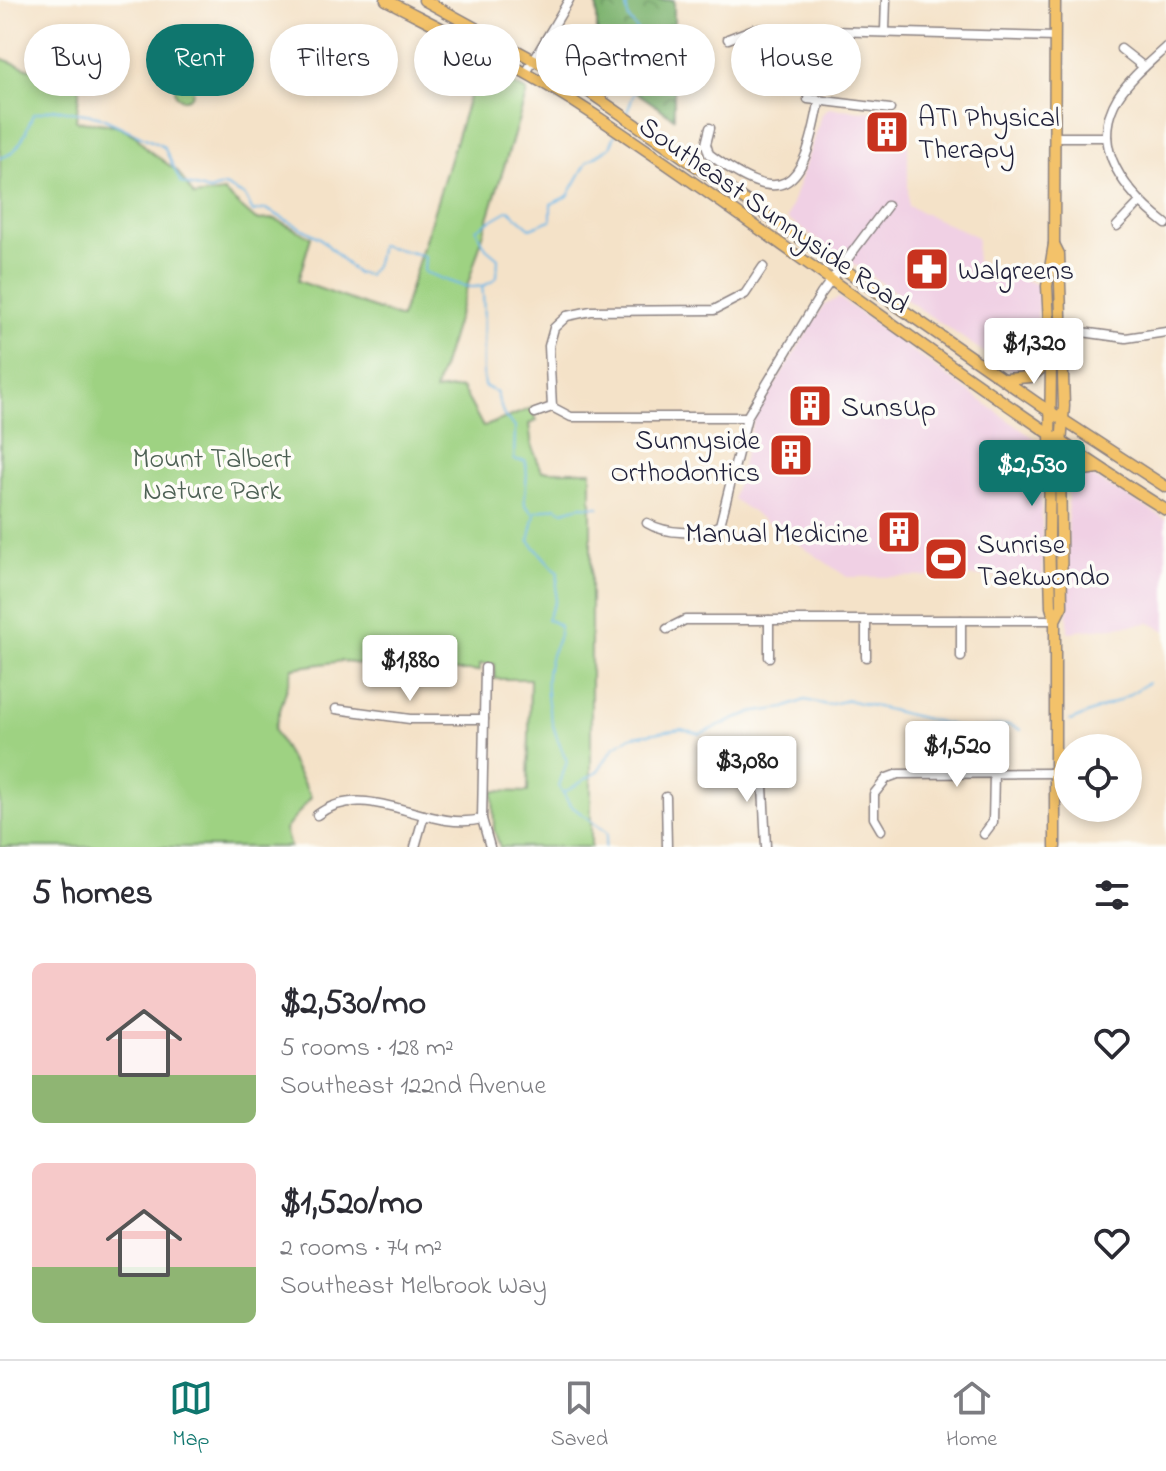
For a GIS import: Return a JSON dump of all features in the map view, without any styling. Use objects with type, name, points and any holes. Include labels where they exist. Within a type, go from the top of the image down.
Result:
[{"type":"main road","name":"Southeast Sunnyside Road","points":[[386,0],[526,73],[592,113],[1050,435],[1166,510]]},
{"type":"main road","name":"Southeast Sunnyside Road","points":[[424,0],[534,58],[601,100],[1051,412],[1166,487]]},
{"type":"main road","points":[[1055,0],[1054,244],[1047,286],[1051,360],[1049,538],[1051,607],[1055,620],[1055,734]]},
{"type":"main road","points":[[1054,244],[1059,254],[1063,344],[1060,488],[1062,606],[1055,620]]},
{"type":"main road","points":[[1005,379],[1031,377],[1051,360]]},
{"type":"main road","points":[[1060,488],[1076,471],[1100,468]]},
{"type":"main road","points":[[1049,538],[1054,544],[1055,567],[1060,572]]},
{"type":"main road","points":[[1055,822],[1055,847]]},
{"type":"street","points":[[526,73],[569,0]]},
{"type":"street","points":[[885,30],[886,0]]},
{"type":"street","points":[[861,30],[1055,37]]},
{"type":"street","points":[[1166,47],[1119,94],[1110,115],[1107,137],[1115,170],[1140,202],[1166,224]]},
{"type":"street","points":[[1121,49],[1144,67]]},
{"type":"street","points":[[809,96],[808,99],[819,103],[890,109]]},
{"type":"street","points":[[710,128],[706,144],[709,154],[749,182],[779,187],[790,182],[799,169],[819,103]]},
{"type":"street","points":[[1055,137],[1107,137]]},
{"type":"street","points":[[1117,226],[1140,202]]},
{"type":"street","points":[[647,523],[659,530],[712,530],[720,525],[747,417],[830,282],[887,206]]},
{"type":"street","points":[[552,407],[550,336],[567,316],[591,311],[714,310],[745,294],[763,267]]},
{"type":"street","points":[[1082,332],[1126,338],[1166,332]]},
{"type":"street","points":[[535,413],[552,407],[571,417],[747,417]]},
{"type":"street","points":[[667,629],[685,620],[1055,620]]},
{"type":"street","points":[[769,620],[769,657]]},
{"type":"street","points":[[866,620],[866,657]]},
{"type":"street","points":[[961,620],[961,657]]},
{"type":"street","points":[[485,668],[482,819],[490,847]]},
{"type":"street","points":[[336,709],[410,719],[484,719]]},
{"type":"street","points":[[766,847],[763,786],[773,768]]},
{"type":"street","points":[[881,830],[874,818],[874,794],[887,778],[912,773],[1054,773]]},
{"type":"street","points":[[984,834],[993,822],[994,773]]},
{"type":"street","points":[[666,797],[667,847]]},
{"type":"street","points":[[317,815],[334,803],[358,802],[452,822],[482,819]]},
{"type":"street","points":[[415,847],[424,815]]},
{"type":"shaded area","points":[[829,108],[908,115],[908,206],[977,237],[976,261],[1038,285],[1037,356],[1025,370],[1010,370],[787,219],[822,114]]},
{"type":"shaded area","points":[[839,298],[1040,443],[1043,576],[847,577],[733,499],[754,419],[824,305]]},
{"type":"shaded area","points":[[1089,475],[1166,519],[1166,631],[1150,623],[1068,632],[1068,491],[1075,479]]},
{"type":"green space","points":[[597,0],[674,0],[674,24],[597,24]]},
{"type":"green space","name":"Mount Talbert Nature Park","points":[[0,58],[24,67],[24,96],[79,96],[76,121],[116,125],[136,136],[148,150],[177,171],[194,196],[224,192],[256,220],[275,219],[311,237],[298,281],[401,318],[469,96],[520,96],[520,88],[527,92],[435,391],[462,388],[483,427],[532,408],[537,421],[529,424],[532,447],[542,471],[591,471],[591,847],[500,847],[494,830],[493,791],[528,792],[530,679],[495,679],[495,664],[480,664],[480,671],[397,671],[342,661],[293,668],[274,730],[311,797],[285,830],[290,847],[0,847]]},
{"type":"green space","points":[[642,96],[674,96],[674,118]]},
{"type":"waterway","points":[[627,112],[650,47],[629,19],[626,7],[634,0]]},
{"type":"waterway","points":[[0,158],[17,147],[33,114],[54,109],[98,116],[164,147],[181,183],[209,191],[225,186],[245,196],[253,212],[266,209],[320,238],[356,273],[368,275],[376,264],[380,245],[425,256],[424,272],[471,287],[489,283],[497,277],[498,258],[486,248],[476,229],[509,210],[530,228],[551,220],[551,204],[568,196],[587,162],[610,147],[615,135]]},
{"type":"waterway","points":[[482,286],[484,386],[496,392],[504,416],[515,427],[514,460],[525,461],[525,505],[535,515],[529,541],[558,573],[555,602],[547,619],[560,626],[560,631],[548,668],[547,696],[552,723],[567,761],[559,786],[570,805],[607,833],[605,847]]},
{"type":"waterway","points":[[535,512],[556,507],[563,511],[581,506],[599,507]]},
{"type":"waterway","points":[[1070,721],[1120,700],[1148,683]]},
{"type":"waterway","points":[[565,792],[597,772],[615,746],[633,736],[681,729],[700,734],[750,713],[785,708],[805,700],[827,705],[848,700],[968,729],[1009,725],[1021,730]]},
{"type":"place","name":"ATI Physical Therapy","points":[[887,132]]},
{"type":"place","name":"Walgreens","points":[[927,269]]},
{"type":"place","name":"SunsUp","points":[[810,406]]},
{"type":"place","name":"Sunnyside Orthodontics","points":[[791,455]]},
{"type":"place","name":"Manual Medicine","points":[[899,532]]},
{"type":"place","name":"Sunrise Taekwondo","points":[[946,559]]}]
